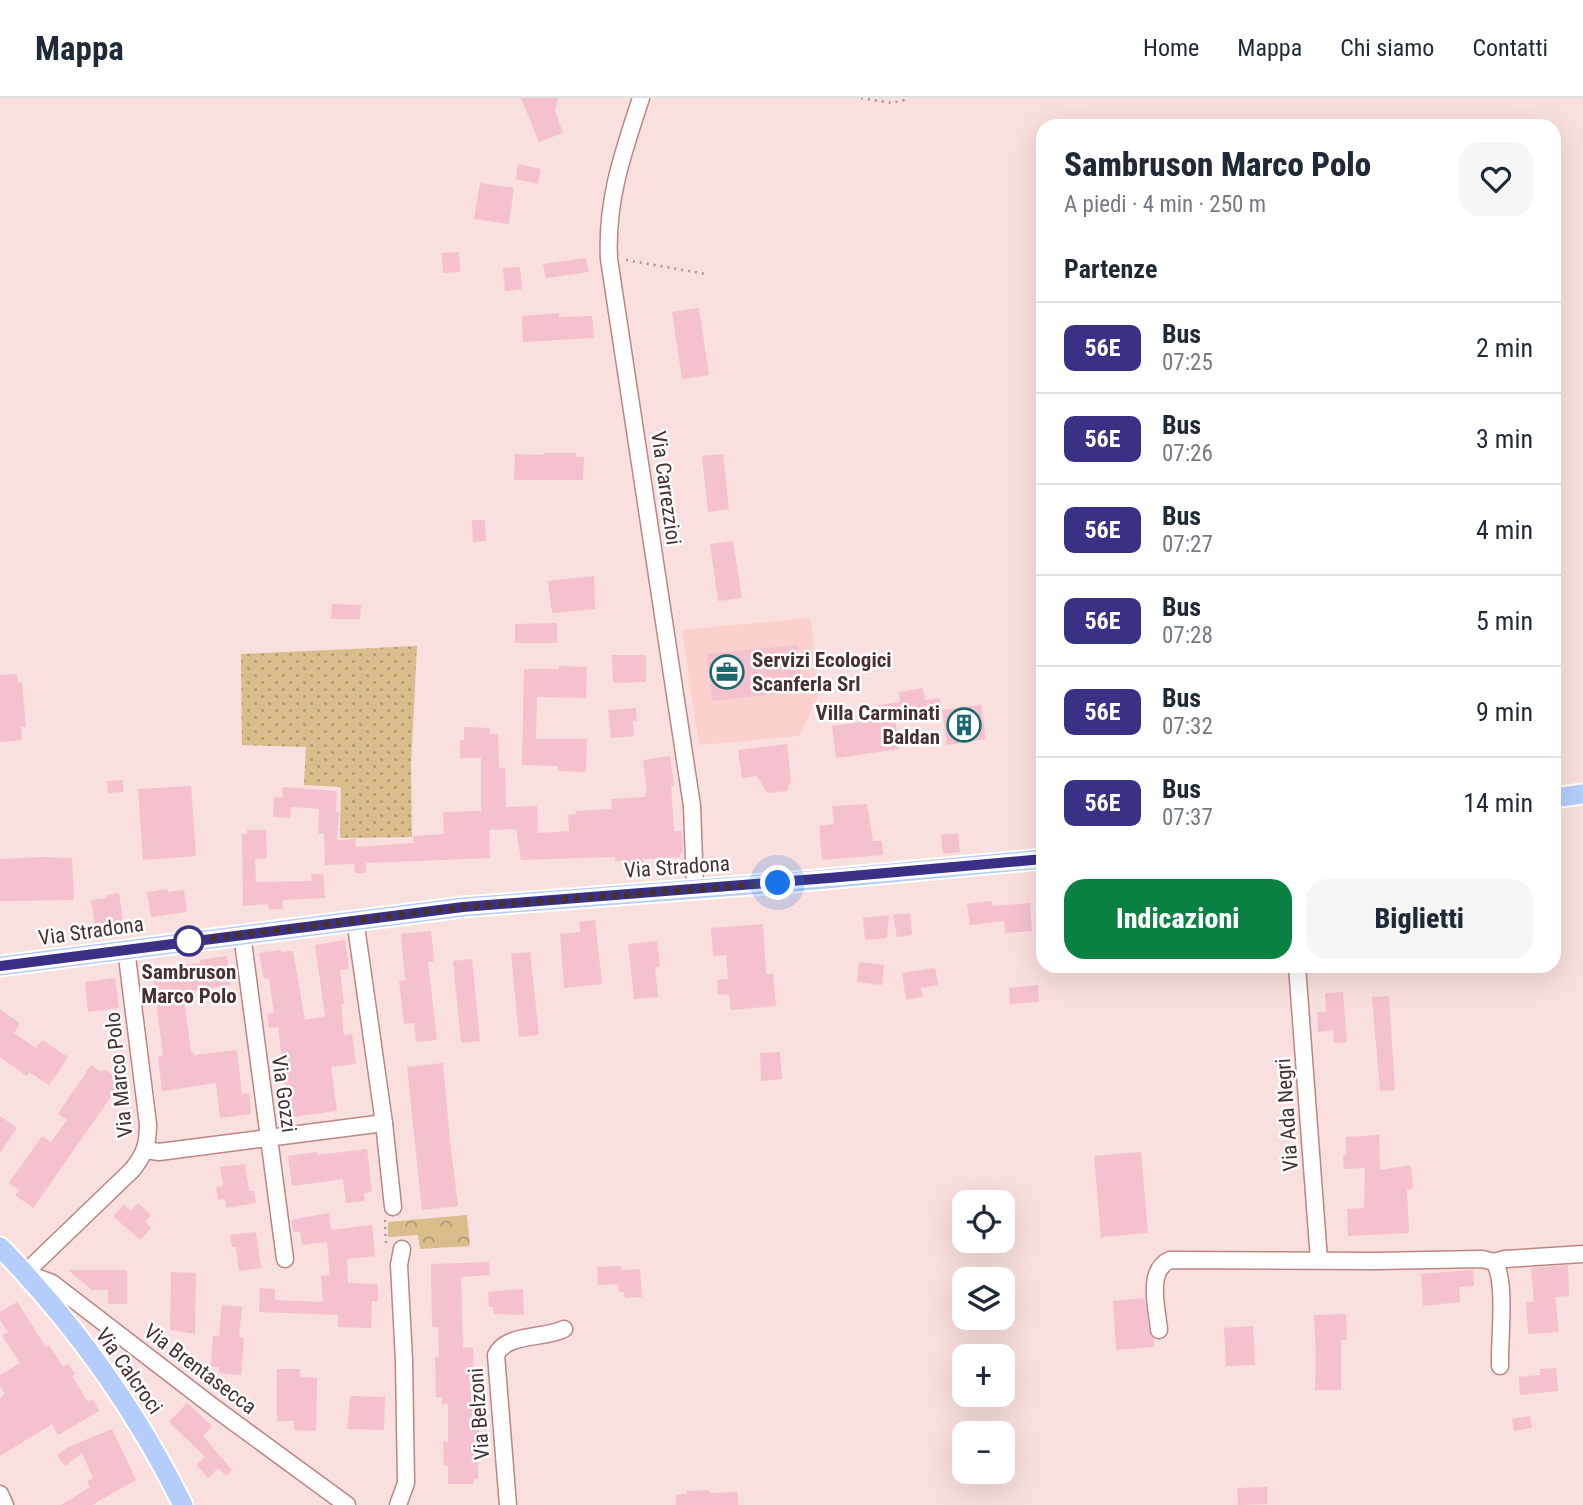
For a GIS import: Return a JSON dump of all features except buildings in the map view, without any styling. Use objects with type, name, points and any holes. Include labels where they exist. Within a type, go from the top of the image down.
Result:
[{"type":"main road","points":[[1561,797],[1583,794]]},
{"type":"main road","name":"Via Stradona","points":[[0,966],[463,907],[817,880],[1036,860]]},
{"type":"main road","name":"Via Calcroci","points":[[0,1247],[75,1334],[136,1418],[184,1505]]},
{"type":"street","name":"Via Carrezzioi","points":[[641,98],[613,189],[608,222],[609,259],[692,806],[695,888]]},
{"type":"street","points":[[355,919],[393,1207]]},
{"type":"street","name":"Via Gozzi","points":[[242,934],[285,1259]]},
{"type":"street","name":"Via Marco Polo","points":[[25,1273],[132,1170],[146,1150],[148,1124],[125,949]]},
{"type":"street","name":"Via Ada Negri","points":[[1298,973],[1319,1260]]},
{"type":"street","points":[[146,1150],[159,1152],[384,1124]]},
{"type":"street","points":[[398,1505],[406,1483],[404,1349],[399,1265],[402,1249]]},
{"type":"street","points":[[1159,1330],[1156,1274],[1161,1264],[1170,1260],[1482,1259],[1494,1262],[1505,1259],[1583,1255]]},
{"type":"street","points":[[1494,1262],[1499,1273],[1500,1366]]},
{"type":"street","name":"Via Brentasecca","points":[[25,1273],[52,1283],[347,1505]]},
{"type":"street","name":"Via Belzoni","points":[[508,1505],[496,1355],[499,1348],[506,1343],[564,1329]]},
{"type":"street","points":[[0,1494],[5,1505]]},
{"type":"path","points":[[861,98],[892,103],[904,98]]},
{"type":"path","points":[[637,261],[706,274]]},
{"type":"shaded area","points":[[811,618],[819,695],[799,736],[699,745],[682,630]]},
{"type":"green space","points":[[417,646],[411,765],[412,837],[340,838],[341,787],[304,785],[306,747],[242,745],[241,654]]},
{"type":"green space","points":[[467,1215],[470,1246],[420,1249],[418,1235],[388,1237],[388,1222]]},
{"type":"bus line","name":"56E","points":[[0,966],[463,907],[1036,860]]},
{"type":"place","name":"Servizi Ecologici Scanferla Srl","points":[[727,672]]},
{"type":"place","name":"Villa Carminati Baldan","points":[[964,725]]},
{"type":"place","name":"Sambruson Marco Polo","points":[[189,941]]},
{"type":"route","points":[[189,941],[463,907],[778,883]]}]
